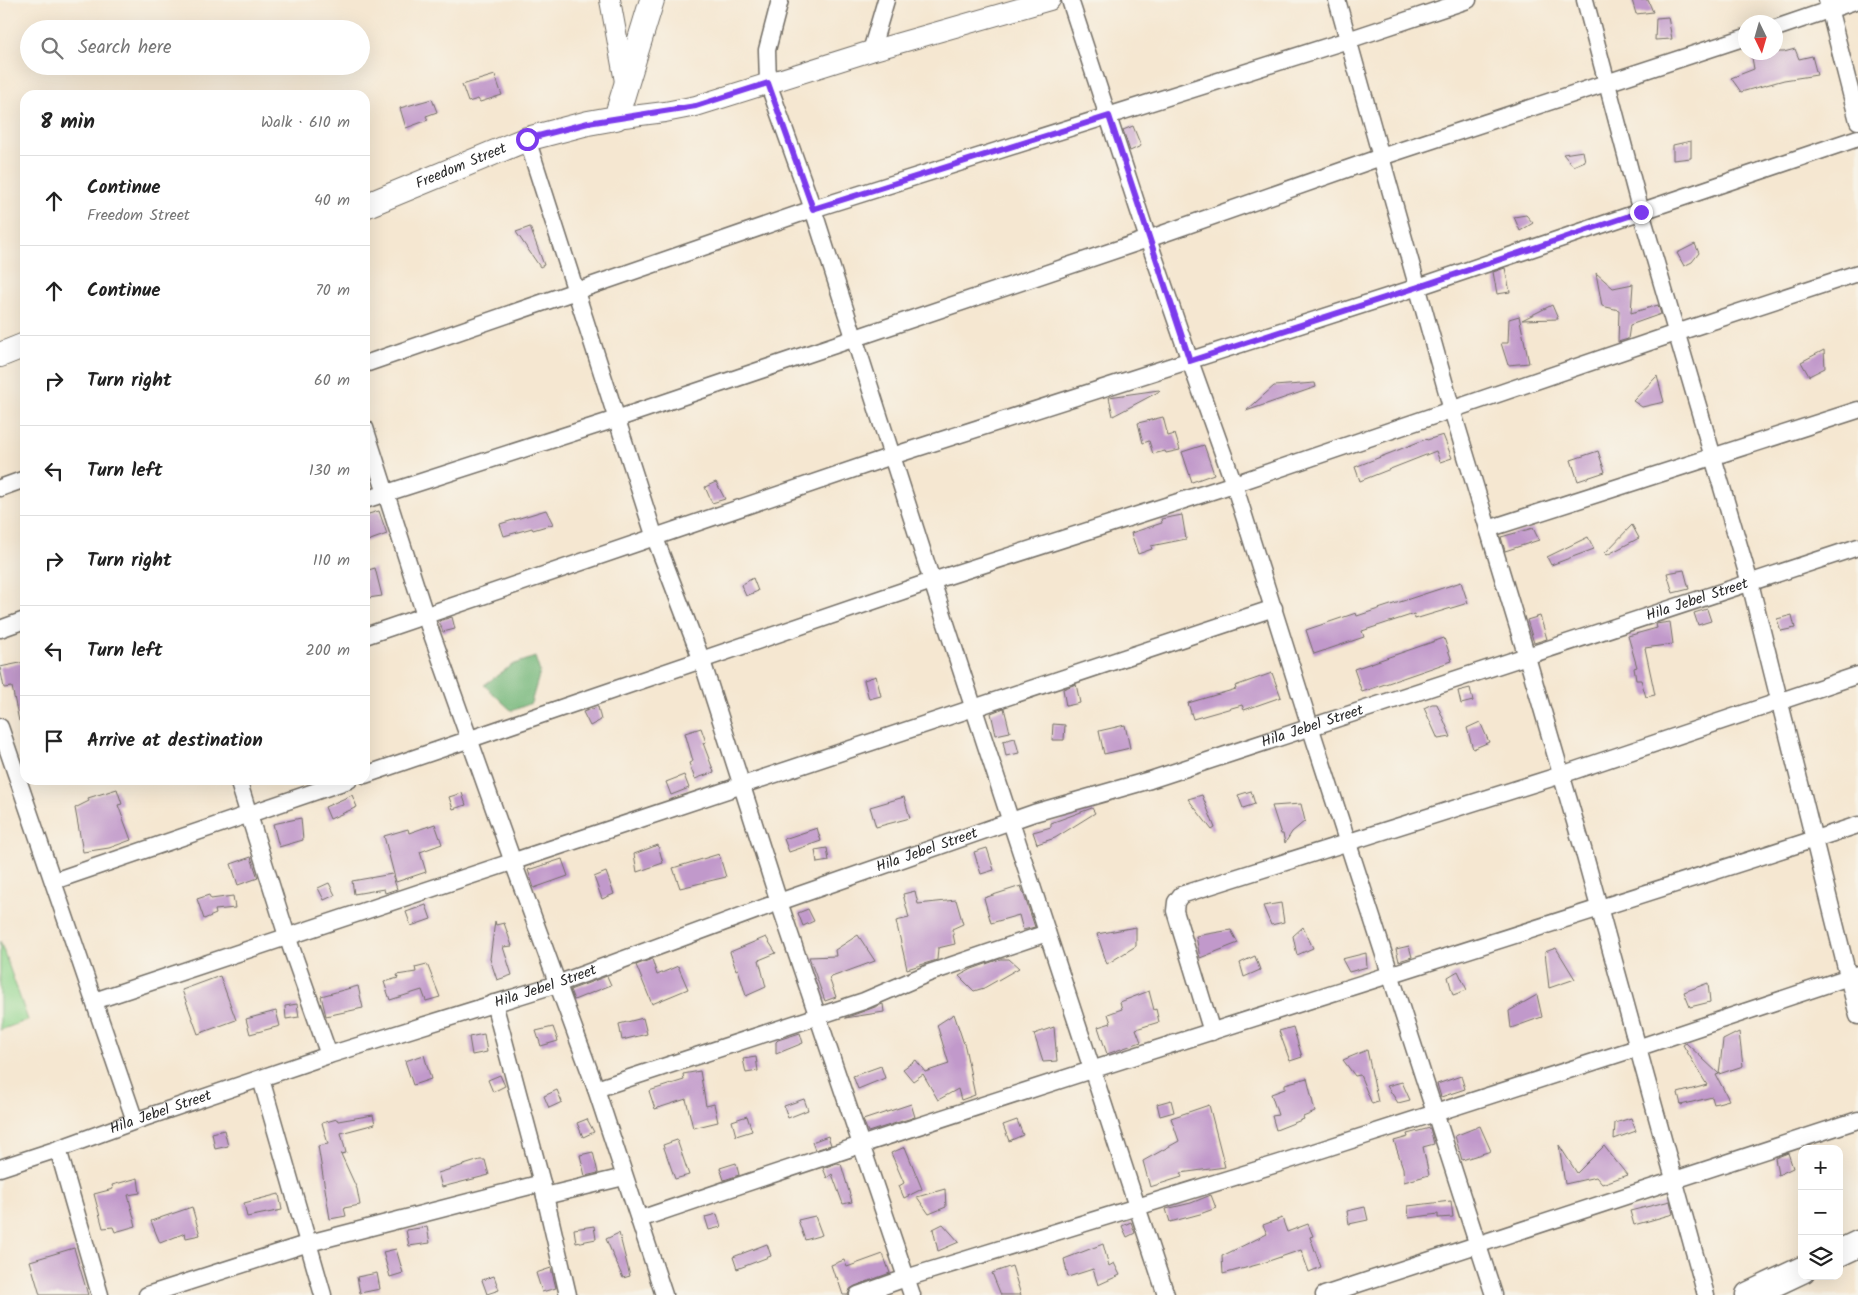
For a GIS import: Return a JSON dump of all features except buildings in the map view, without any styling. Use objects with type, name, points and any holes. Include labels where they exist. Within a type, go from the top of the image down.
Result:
[{"type":"main road","points":[[616,118],[652,0]]},
{"type":"main road","name":"Freedom Street","points":[[370,204],[527,139],[588,123],[616,118]]},
{"type":"main road","points":[[0,355],[20,347]]},
{"type":"main road","points":[[1843,1251],[1858,1244]]},
{"type":"main road","points":[[1749,1295],[1798,1272]]},
{"type":"street","points":[[610,0],[626,87]]},
{"type":"street","points":[[780,0],[767,50],[768,83],[813,209],[853,339],[1166,1295]]},
{"type":"street","points":[[871,51],[886,0]]},
{"type":"street","points":[[616,118],[696,106],[871,51],[1050,0]]},
{"type":"street","points":[[1070,0],[1148,239],[1234,484],[1310,726],[1494,1295]]},
{"type":"street","points":[[1337,0],[1452,410],[1561,775],[1706,1295]]},
{"type":"street","points":[[370,362],[813,209],[1348,40],[1468,0]]},
{"type":"street","points":[[1585,0],[1641,212],[1750,583],[1814,839],[1853,976],[1858,1016]]},
{"type":"street","points":[[1783,25],[1828,5],[1858,0]]},
{"type":"street","points":[[1828,5],[1858,121]]},
{"type":"street","points":[[370,498],[616,419],[1148,239],[1381,157],[1738,40]]},
{"type":"street","points":[[370,634],[892,456],[1418,287],[1858,138]]},
{"type":"street","points":[[527,139],[655,538],[702,661],[779,902],[912,1295]]},
{"type":"street","points":[[370,773],[932,581],[1234,484],[1858,273]]},
{"type":"street","points":[[1488,529],[1858,410]]},
{"type":"street","points":[[370,443],[425,615],[596,1088],[664,1295]]},
{"type":"street","points":[[0,488],[20,481]]},
{"type":"street","name":"Hila Jebel Street","points":[[0,1168],[329,1055],[557,984],[779,902],[1034,813],[1150,780],[1858,547]]},
{"type":"street","points":[[94,1001],[1274,608]]},
{"type":"street","points":[[0,629],[20,622]]},
{"type":"street","points":[[1212,1032],[1175,911],[1176,902],[1182,895],[1561,775],[1858,675]]},
{"type":"street","points":[[0,727],[19,757]]},
{"type":"street","points":[[27,785],[54,881],[136,1121]]},
{"type":"street","points":[[240,785],[287,936],[329,1055]]},
{"type":"street","points":[[54,881],[334,785]]},
{"type":"street","points":[[640,1219],[861,1144],[1599,910],[1858,825]]},
{"type":"street","points":[[596,1088],[864,1002],[929,973],[1047,933]]},
{"type":"street","points":[[858,1295],[1137,1205],[1280,1163],[1638,1048],[1853,976]]},
{"type":"street","points":[[494,1003],[543,1189],[568,1295]]},
{"type":"street","points":[[261,1079],[323,1295]]},
{"type":"street","points":[[1324,1295],[1858,1120]]},
{"type":"street","points":[[58,1149],[100,1295]]},
{"type":"street","points":[[147,1295],[309,1243],[543,1189],[624,1177]]},
{"type":"green space","points":[[535,657],[540,672],[531,703],[512,711],[484,685],[512,665]]},
{"type":"green space","points":[[0,941],[28,1020],[0,1030]]},
{"type":"route","points":[[527,139],[588,123],[696,106],[768,83],[813,209],[1109,116],[1148,239],[1190,361],[1641,212]]}]
